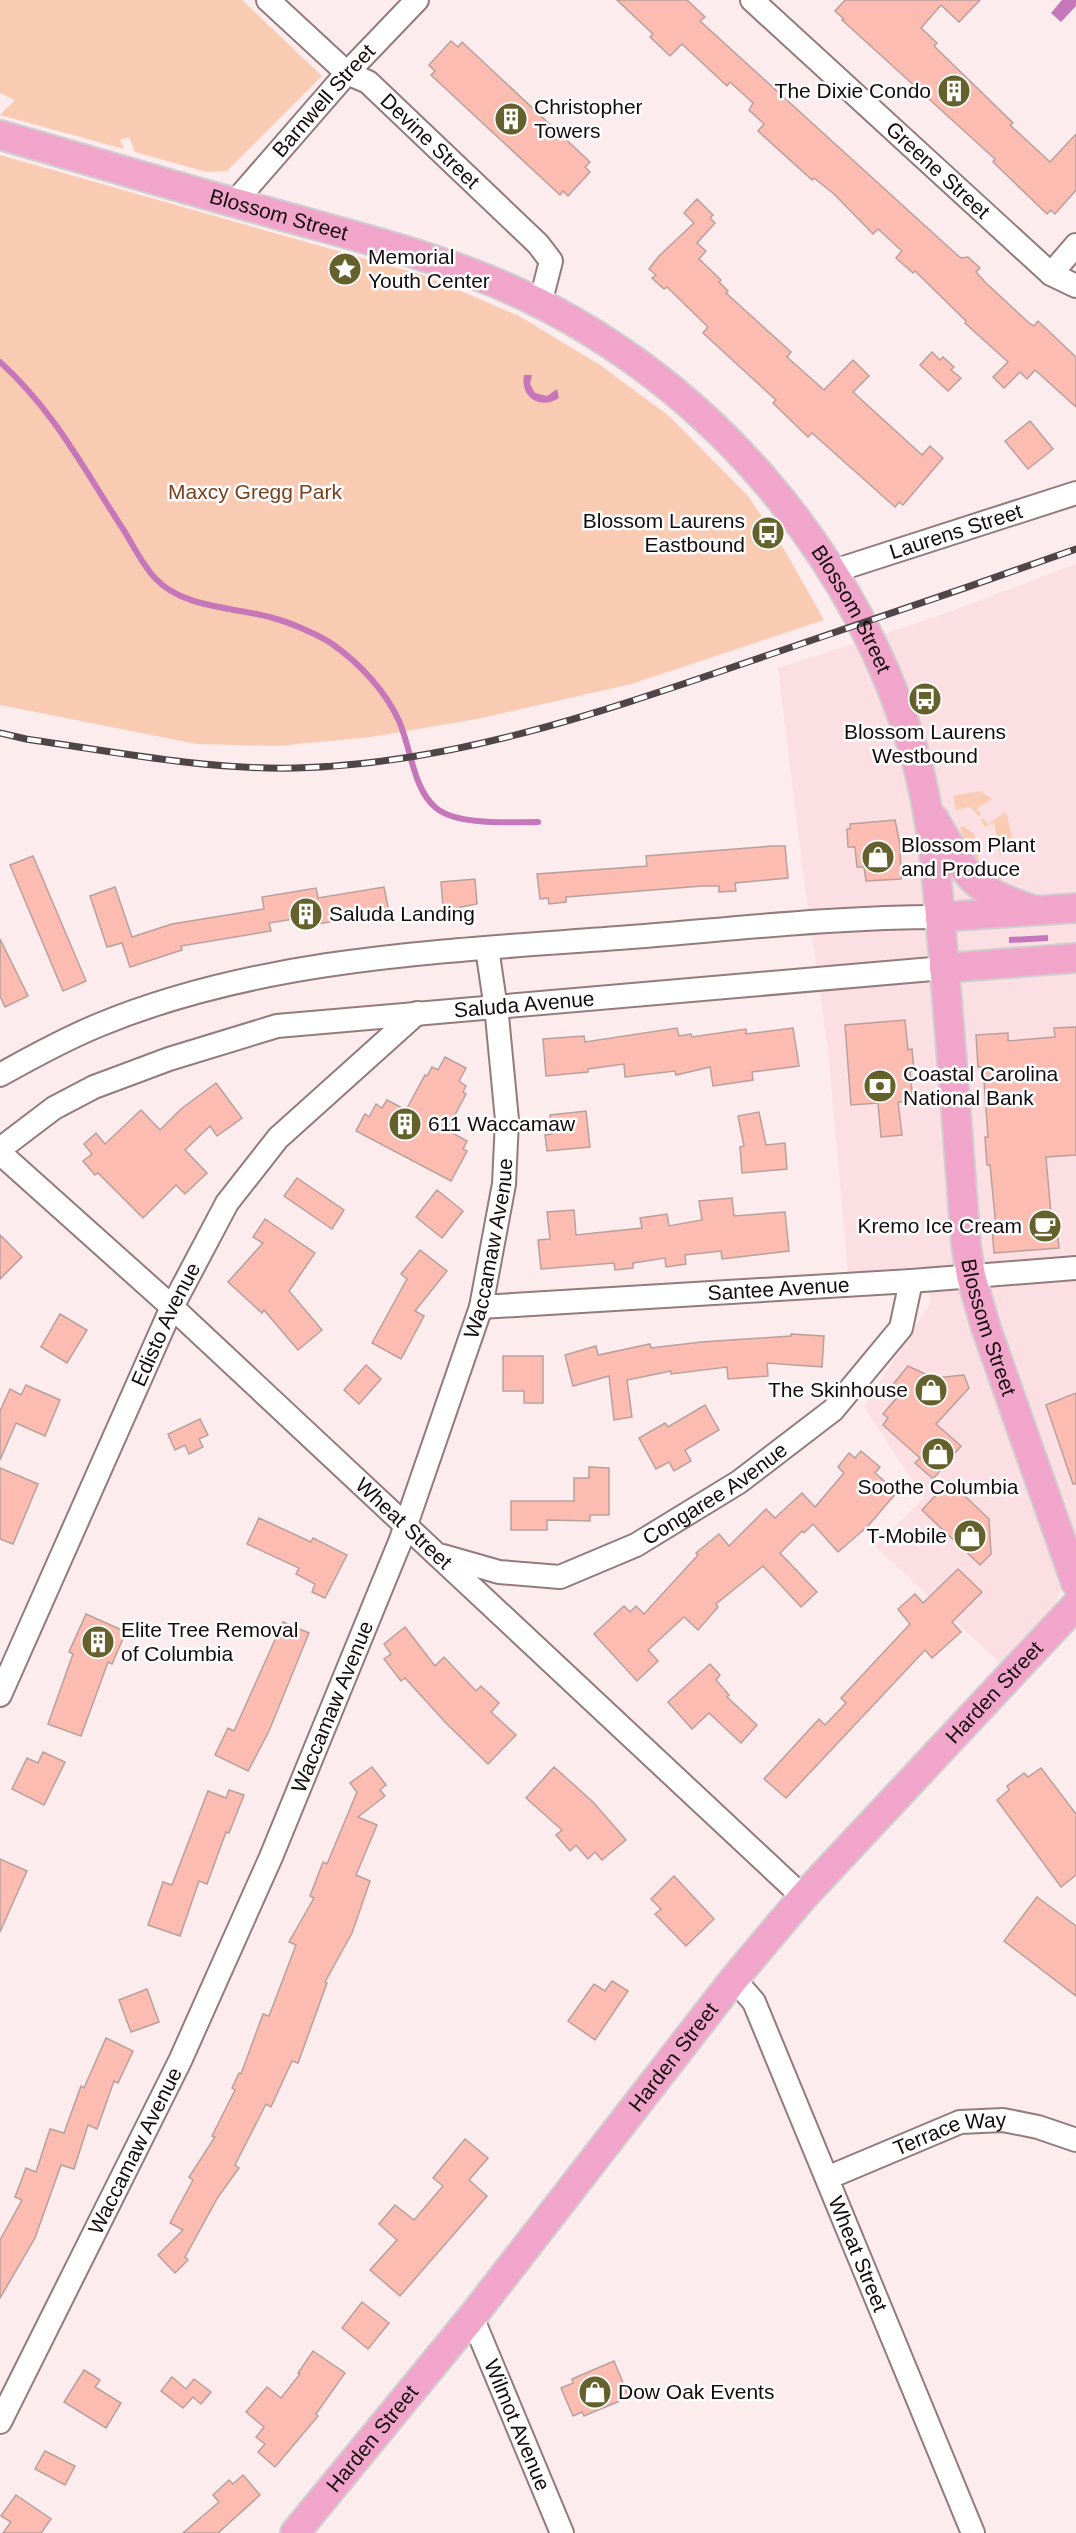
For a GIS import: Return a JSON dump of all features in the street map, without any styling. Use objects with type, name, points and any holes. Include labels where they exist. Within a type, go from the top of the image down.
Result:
[{"type":"main road","name":"Blossom Street","points":[[0,135],[440,261],[540,304],[586,329],[627,357],[696,412],[766,481],[834,571],[856,609],[891,688],[919,770],[927,807],[940,917],[966,1245],[971,1275],[986,1328],[1076,1583]]},
{"type":"main road","points":[[927,807],[972,880],[1008,902],[1035,910]]},
{"type":"main road","points":[[940,917],[1076,908]]},
{"type":"main road","name":"Saluda Avenue","points":[[944,968],[1076,958]]},
{"type":"main road","name":"Harden Street","points":[[295,2533],[472,2317],[734,1979],[803,1897],[1076,1605]]},
{"type":"street","name":"Devine Street","points":[[268,0],[347,73],[368,82],[535,242],[551,261],[540,304]]},
{"type":"street","name":"Barnwell Street","points":[[234,203],[347,73],[417,0]]},
{"type":"street","name":"Greene Street","points":[[752,0],[1051,274],[1076,286]]},
{"type":"street","points":[[1051,274],[1076,245]]},
{"type":"street","name":"Laurens Street","points":[[834,571],[1076,493]]},
{"type":"street","points":[[0,1075],[44,1050],[99,1024],[178,998],[335,963],[487,948],[940,917]]},
{"type":"street","name":"Waccamaw Avenue","points":[[0,2422],[180,2061],[297,1796],[405,1526],[481,1307],[504,1184],[507,1131],[496,1005],[487,948]]},
{"type":"street","name":"Saluda Avenue","points":[[0,1151],[54,1108],[94,1087],[169,1059],[277,1026],[496,1005],[944,968]]},
{"type":"street","name":"Edisto Avenue","points":[[0,1695],[172,1307],[227,1203],[278,1138],[417,1013]]},
{"type":"street","name":"Wheat Street","points":[[0,1151],[439,1555],[803,1897]]},
{"type":"street","name":"Santee Avenue","points":[[481,1307],[911,1281],[1076,1268]]},
{"type":"street","name":"Congaree Avenue","points":[[439,1555],[499,1572],[560,1577],[636,1545],[740,1482],[833,1410],[901,1328],[911,1281]]},
{"type":"street","name":"Wheat Street","points":[[734,1979],[754,2002],[973,2533]]},
{"type":"street","name":"Terrace Way","points":[[827,2178],[960,2122],[1003,2120],[1038,2127],[1076,2140]]},
{"type":"street","name":"Wilmot Avenue","points":[[472,2317],[562,2533]]},
{"type":"shaded area","points":[[1062,0],[1076,0],[1076,6],[1061,22],[1051,13]]},
{"type":"shaded area","points":[[524,375],[532,375],[530,384],[535,393],[547,396],[557,389],[559,398],[545,403],[533,400],[525,390]]},
{"type":"shaded area","points":[[1076,564],[1076,1560],[1055,1603],[1000,1663],[875,1546],[924,1498],[864,1407],[931,1302],[923,1266],[848,1273],[828,1050],[778,668],[933,618]]},
{"type":"shaded area","points":[[1048,935],[1048,941],[1009,943],[1009,937]]},
{"type":"green space","points":[[0,0],[242,0],[322,76],[227,171],[207,172],[135,152],[129,137],[120,140],[124,149],[0,115],[15,100],[0,93]]},
{"type":"green space","name":"Maxcy Gregg Park","points":[[0,155],[426,276],[519,316],[600,365],[669,416],[748,496],[785,551],[824,620],[631,684],[477,719],[371,737],[278,746],[197,744],[0,705]]},
{"type":"green space","points":[[980,791],[992,799],[977,808],[981,815],[979,816],[970,807],[956,810],[953,796]]},
{"type":"green space","points":[[1006,812],[1014,845],[1000,856],[994,822],[985,827],[981,819],[983,818],[988,824]]},
{"type":"green space","points":[[963,826],[974,834],[979,857],[977,863],[966,851],[960,827]]},
{"type":"green space","points":[[989,866],[1001,873],[1002,885],[994,882],[981,868]]},
{"type":"building","points":[[617,0],[687,0],[705,17],[700,21],[955,253],[961,258],[968,257],[980,268],[976,272],[1029,323],[1034,326],[1038,321],[1076,357],[1076,407],[1035,370],[1027,379],[1020,372],[1004,388],[993,377],[1008,362],[965,323],[966,321],[915,271],[913,273],[896,258],[902,251],[878,229],[873,234],[834,194],[814,178],[812,180],[758,131],[764,124],[749,110],[753,103],[730,82],[727,86],[682,44],[670,56],[650,37],[653,34]]},
{"type":"building","points":[[845,0],[980,0],[959,22],[941,5],[921,28],[937,43],[934,46],[1013,123],[1010,125],[1050,162],[1076,134],[1076,190],[1055,214],[1051,210],[1047,214],[993,162],[995,159],[842,20],[844,19],[835,11]]},
{"type":"building","name":"Christopher Towers","points":[[451,41],[458,47],[462,42],[590,162],[585,167],[590,172],[568,196],[563,191],[560,195],[431,75],[435,71],[429,65]]},
{"type":"building","points":[[697,199],[713,215],[710,218],[715,223],[697,243],[706,251],[699,259],[721,280],[719,282],[728,291],[726,293],[791,352],[787,357],[824,390],[853,360],[869,376],[853,392],[922,455],[930,446],[943,458],[903,505],[899,502],[895,507],[812,433],[808,437],[773,403],[776,400],[703,333],[708,327],[667,287],[664,289],[652,278],[656,275],[649,269],[659,256],[694,223],[684,213]]},
{"type":"building","points":[[932,352],[940,360],[943,357],[954,367],[951,370],[961,378],[948,391],[920,365]]},
{"type":"building","points":[[1030,421],[1053,449],[1028,469],[1005,441]]},
{"type":"building","name":"Blossom Plant and Produce","points":[[895,820],[900,844],[901,879],[866,881],[864,867],[857,867],[855,847],[848,847],[847,829],[850,829],[850,824]]},
{"type":"building","points":[[785,846],[788,878],[735,883],[736,891],[719,892],[719,886],[702,886],[566,897],[566,902],[549,904],[548,898],[540,899],[537,874],[647,866],[646,856]]},
{"type":"building","points":[[33,856],[86,981],[63,991],[10,865]]},
{"type":"building","points":[[475,879],[477,904],[451,909],[451,907],[443,907],[441,882]]},
{"type":"building","points":[[115,887],[132,937],[172,924],[264,909],[262,897],[316,888],[318,898],[384,887],[389,912],[318,924],[317,915],[269,923],[271,931],[181,946],[182,950],[130,967],[122,943],[107,947],[90,896]]},
{"type":"building","points":[[0,939],[28,996],[5,1007],[0,996]]},
{"type":"building","name":"Coastal Carolina National Bank","points":[[905,1020],[908,1050],[912,1049],[914,1071],[910,1071],[913,1101],[898,1102],[902,1135],[881,1137],[878,1103],[851,1105],[845,1025]]},
{"type":"building","points":[[1076,1027],[1076,1155],[1046,1157],[1052,1226],[1057,1226],[1059,1248],[994,1253],[992,1228],[996,1227],[990,1165],[987,1165],[985,1137],[988,1137],[983,1067],[978,1067],[976,1035],[1008,1033],[1008,1041],[1055,1037],[1054,1028]]},
{"type":"building","points":[[677,1028],[679,1036],[691,1034],[692,1037],[746,1029],[746,1034],[793,1028],[799,1066],[752,1072],[753,1080],[713,1086],[710,1067],[676,1075],[675,1071],[625,1077],[624,1064],[588,1069],[588,1072],[546,1076],[543,1039],[584,1036],[585,1042]]},
{"type":"building","name":"611 Waccamaw","points":[[445,1057],[466,1068],[459,1081],[466,1086],[463,1092],[466,1094],[447,1130],[467,1141],[463,1149],[467,1151],[451,1181],[356,1131],[365,1114],[369,1117],[376,1104],[382,1108],[387,1100],[406,1110],[425,1075],[427,1076],[432,1067],[438,1070]]},
{"type":"building","points":[[216,1083],[242,1118],[217,1136],[210,1126],[185,1150],[207,1173],[185,1194],[176,1185],[143,1218],[98,1173],[95,1175],[83,1161],[92,1154],[84,1144],[96,1133],[105,1144],[141,1110],[160,1130],[181,1109]]},
{"type":"building","points":[[586,1111],[590,1147],[547,1151],[545,1135],[552,1134],[550,1115]]},
{"type":"building","points":[[759,1112],[766,1145],[785,1143],[787,1169],[742,1173],[740,1147],[744,1146],[738,1116]]},
{"type":"building","points":[[297,1178],[344,1210],[332,1229],[284,1196]]},
{"type":"building","points":[[437,1190],[463,1211],[442,1238],[416,1217]]},
{"type":"building","points":[[732,1198],[734,1216],[785,1212],[789,1251],[722,1259],[721,1251],[685,1255],[686,1264],[666,1267],[665,1258],[633,1263],[633,1268],[615,1270],[614,1263],[541,1269],[538,1240],[550,1239],[547,1212],[574,1210],[576,1235],[642,1228],[640,1218],[667,1214],[669,1226],[702,1220],[699,1201]]},
{"type":"building","points":[[265,1219],[315,1253],[289,1291],[322,1330],[298,1350],[264,1310],[262,1313],[228,1282],[263,1243],[253,1237]]},
{"type":"building","points":[[0,1235],[22,1257],[0,1279]]},
{"type":"building","points":[[420,1250],[447,1271],[415,1311],[424,1316],[401,1359],[372,1343],[407,1279],[401,1274]]},
{"type":"building","points":[[60,1314],[87,1330],[67,1363],[41,1347]]},
{"type":"building","points":[[791,1334],[824,1336],[822,1367],[767,1363],[768,1376],[728,1379],[727,1367],[671,1374],[671,1371],[627,1380],[632,1417],[614,1420],[609,1376],[573,1386],[565,1355],[596,1346],[598,1355],[650,1344],[651,1348],[791,1336]]},
{"type":"building","points":[[503,1356],[543,1356],[543,1403],[524,1403],[524,1391],[503,1391]]},
{"type":"building","points":[[366,1365],[381,1379],[359,1404],[344,1390]]},
{"type":"building","points":[[908,1366],[934,1378],[964,1375],[969,1388],[936,1424],[961,1446],[933,1479],[915,1463],[920,1458],[883,1425],[888,1418],[883,1414],[900,1394],[891,1387]]},
{"type":"building","points":[[26,1385],[60,1400],[45,1436],[16,1423],[0,1460],[0,1411],[10,1389],[21,1395]]},
{"type":"building","points":[[1076,1393],[1076,1484],[1073,1484],[1046,1405]]},
{"type":"building","points":[[705,1405],[719,1430],[685,1450],[691,1461],[674,1471],[669,1462],[656,1469],[639,1438],[665,1423],[668,1427]]},
{"type":"building","points":[[200,1419],[208,1435],[199,1439],[203,1447],[189,1454],[185,1445],[175,1450],[168,1434]]},
{"type":"building","points":[[861,1451],[880,1467],[875,1473],[897,1492],[868,1526],[838,1552],[813,1524],[804,1533],[802,1531],[780,1553],[817,1592],[801,1607],[763,1566],[716,1604],[718,1607],[698,1630],[684,1617],[648,1650],[658,1661],[637,1681],[594,1634],[624,1606],[630,1612],[636,1606],[644,1614],[698,1555],[696,1553],[719,1534],[729,1546],[766,1509],[775,1518],[802,1493],[815,1507],[844,1473],[838,1467],[849,1453],[855,1458]]},
{"type":"building","points":[[589,1467],[609,1468],[609,1515],[590,1515],[590,1521],[547,1520],[547,1530],[511,1530],[511,1501],[574,1501],[574,1478],[589,1478]]},
{"type":"building","points":[[0,1468],[38,1484],[13,1544],[0,1539]]},
{"type":"building","name":"T-Mobile","points":[[949,1481],[989,1519],[991,1554],[980,1565],[922,1510]]},
{"type":"building","points":[[259,1518],[311,1542],[313,1538],[347,1555],[325,1598],[312,1592],[315,1584],[296,1574],[299,1568],[247,1544]]},
{"type":"building","points":[[958,1569],[982,1592],[952,1622],[961,1632],[932,1658],[925,1650],[786,1798],[764,1779],[819,1719],[825,1725],[846,1703],[841,1698],[910,1624],[898,1609],[915,1594],[923,1603]]},
{"type":"building","points":[[86,1614],[126,1632],[112,1664],[108,1662],[81,1736],[48,1724],[73,1654],[69,1652]]},
{"type":"building","points":[[283,1622],[309,1633],[269,1731],[248,1771],[215,1755],[228,1728],[234,1731]]},
{"type":"building","points":[[405,1627],[435,1666],[444,1657],[476,1691],[481,1686],[499,1703],[491,1712],[516,1735],[488,1764],[405,1678],[401,1681],[384,1659],[391,1654],[384,1644]]},
{"type":"building","points":[[710,1664],[720,1675],[716,1680],[729,1695],[727,1697],[757,1725],[741,1743],[709,1713],[692,1729],[668,1702]]},
{"type":"building","points":[[43,1752],[65,1762],[44,1805],[12,1789],[27,1758],[38,1763]]},
{"type":"building","points":[[372,1767],[386,1785],[380,1790],[385,1796],[358,1817],[377,1825],[356,1875],[370,1881],[352,1933],[325,1982],[327,1983],[298,2063],[292,2061],[271,2107],[266,2104],[235,2165],[239,2168],[218,2197],[185,2257],[188,2260],[175,2273],[158,2255],[183,2230],[170,2223],[193,2180],[189,2177],[215,2137],[212,2136],[235,2090],[232,2088],[239,2073],[241,2074],[263,2014],[269,2016],[296,1945],[289,1942],[314,1898],[310,1896],[323,1862],[327,1864],[357,1792],[350,1783]]},
{"type":"building","points":[[554,1767],[593,1802],[626,1840],[602,1860],[595,1852],[588,1859],[576,1845],[570,1851],[556,1835],[562,1830],[526,1798]]},
{"type":"building","points":[[1041,1768],[1076,1814],[1076,1875],[1061,1887],[997,1800],[1009,1790],[1007,1786],[1024,1773],[1028,1777]]},
{"type":"building","points":[[229,1790],[244,1795],[229,1833],[226,1832],[207,1884],[199,1881],[180,1936],[148,1925],[163,1882],[172,1885],[208,1791],[226,1798]]},
{"type":"building","points":[[0,1859],[27,1871],[0,1932]]},
{"type":"building","points":[[674,1876],[714,1919],[686,1946],[655,1914],[661,1909],[651,1899]]},
{"type":"building","points":[[1037,1897],[1076,1926],[1076,1996],[1004,1941]]},
{"type":"building","points":[[612,1981],[628,1991],[595,2040],[568,2021],[594,1984],[605,1991]]},
{"type":"building","points":[[147,1989],[159,2022],[131,2032],[119,2000]]},
{"type":"building","points":[[106,2038],[133,2051],[118,2083],[114,2081],[97,2129],[88,2125],[74,2169],[61,2165],[35,2238],[0,2298],[0,2240],[22,2200],[15,2197],[26,2168],[36,2172],[50,2129],[64,2133],[81,2086],[84,2088]]},
{"type":"building","points":[[465,2139],[488,2158],[469,2180],[487,2196],[400,2296],[370,2270],[397,2240],[379,2224],[395,2205],[414,2220],[443,2186],[433,2178]]},
{"type":"building","points":[[362,2302],[389,2323],[368,2349],[342,2328]]},
{"type":"building","points":[[313,2351],[345,2373],[316,2414],[318,2416],[275,2467],[258,2452],[265,2444],[256,2437],[264,2427],[246,2412],[267,2387],[281,2398],[300,2374],[298,2373]]},
{"type":"building","name":"Dow Oak Events","points":[[614,2361],[629,2397],[584,2416],[582,2412],[573,2416],[561,2388],[573,2383],[572,2379]]},
{"type":"building","points":[[84,2370],[100,2380],[95,2387],[121,2403],[106,2428],[64,2402]]},
{"type":"building","points":[[172,2377],[186,2389],[194,2379],[211,2392],[201,2404],[193,2397],[183,2408],[161,2391]]},
{"type":"building","points":[[45,2451],[75,2466],[65,2485],[35,2469]]},
{"type":"building","points":[[243,2475],[260,2495],[218,2533],[183,2533],[219,2502],[213,2495],[229,2480],[233,2484]]},
{"type":"building","points":[[16,2495],[51,2519],[41,2533],[3,2533],[11,2522],[1,2516]]},
{"type":"waterway","points":[[0,362],[53,421],[155,578],[180,596],[211,606],[258,614],[288,623],[322,638],[345,653],[372,680],[394,710],[417,779],[428,800],[436,808],[457,818],[471,820],[538,822]]},
{"type":"railway","points":[[0,733],[26,739],[194,763],[262,768],[353,764],[409,757],[465,747],[574,719],[1076,549]]},
{"type":"place","name":"The Dixie Condo","points":[[954,91]]},
{"type":"place","name":"Christopher Towers","points":[[511,119]]},
{"type":"place","name":"Memorial Youth Center","points":[[345,269]]},
{"type":"place","name":"Blossom Laurens Eastbound","points":[[768,533]]},
{"type":"place","name":"Blossom Laurens Westbound","points":[[925,699]]},
{"type":"place","name":"Blossom Plant and Produce","points":[[878,857]]},
{"type":"place","name":"Saluda Landing","points":[[306,914]]},
{"type":"place","name":"Coastal Carolina National Bank","points":[[880,1086]]},
{"type":"place","name":"611 Waccamaw","points":[[405,1124]]},
{"type":"place","name":"Kremo Ice Cream","points":[[1045,1226]]},
{"type":"place","name":"The Skinhouse","points":[[931,1390]]},
{"type":"place","name":"Soothe Columbia","points":[[938,1454]]},
{"type":"place","name":"T-Mobile","points":[[970,1536]]},
{"type":"place","name":"Elite Tree Removal of Columbia","points":[[98,1642]]},
{"type":"place","name":"Dow Oak Events","points":[[595,2392]]}]
